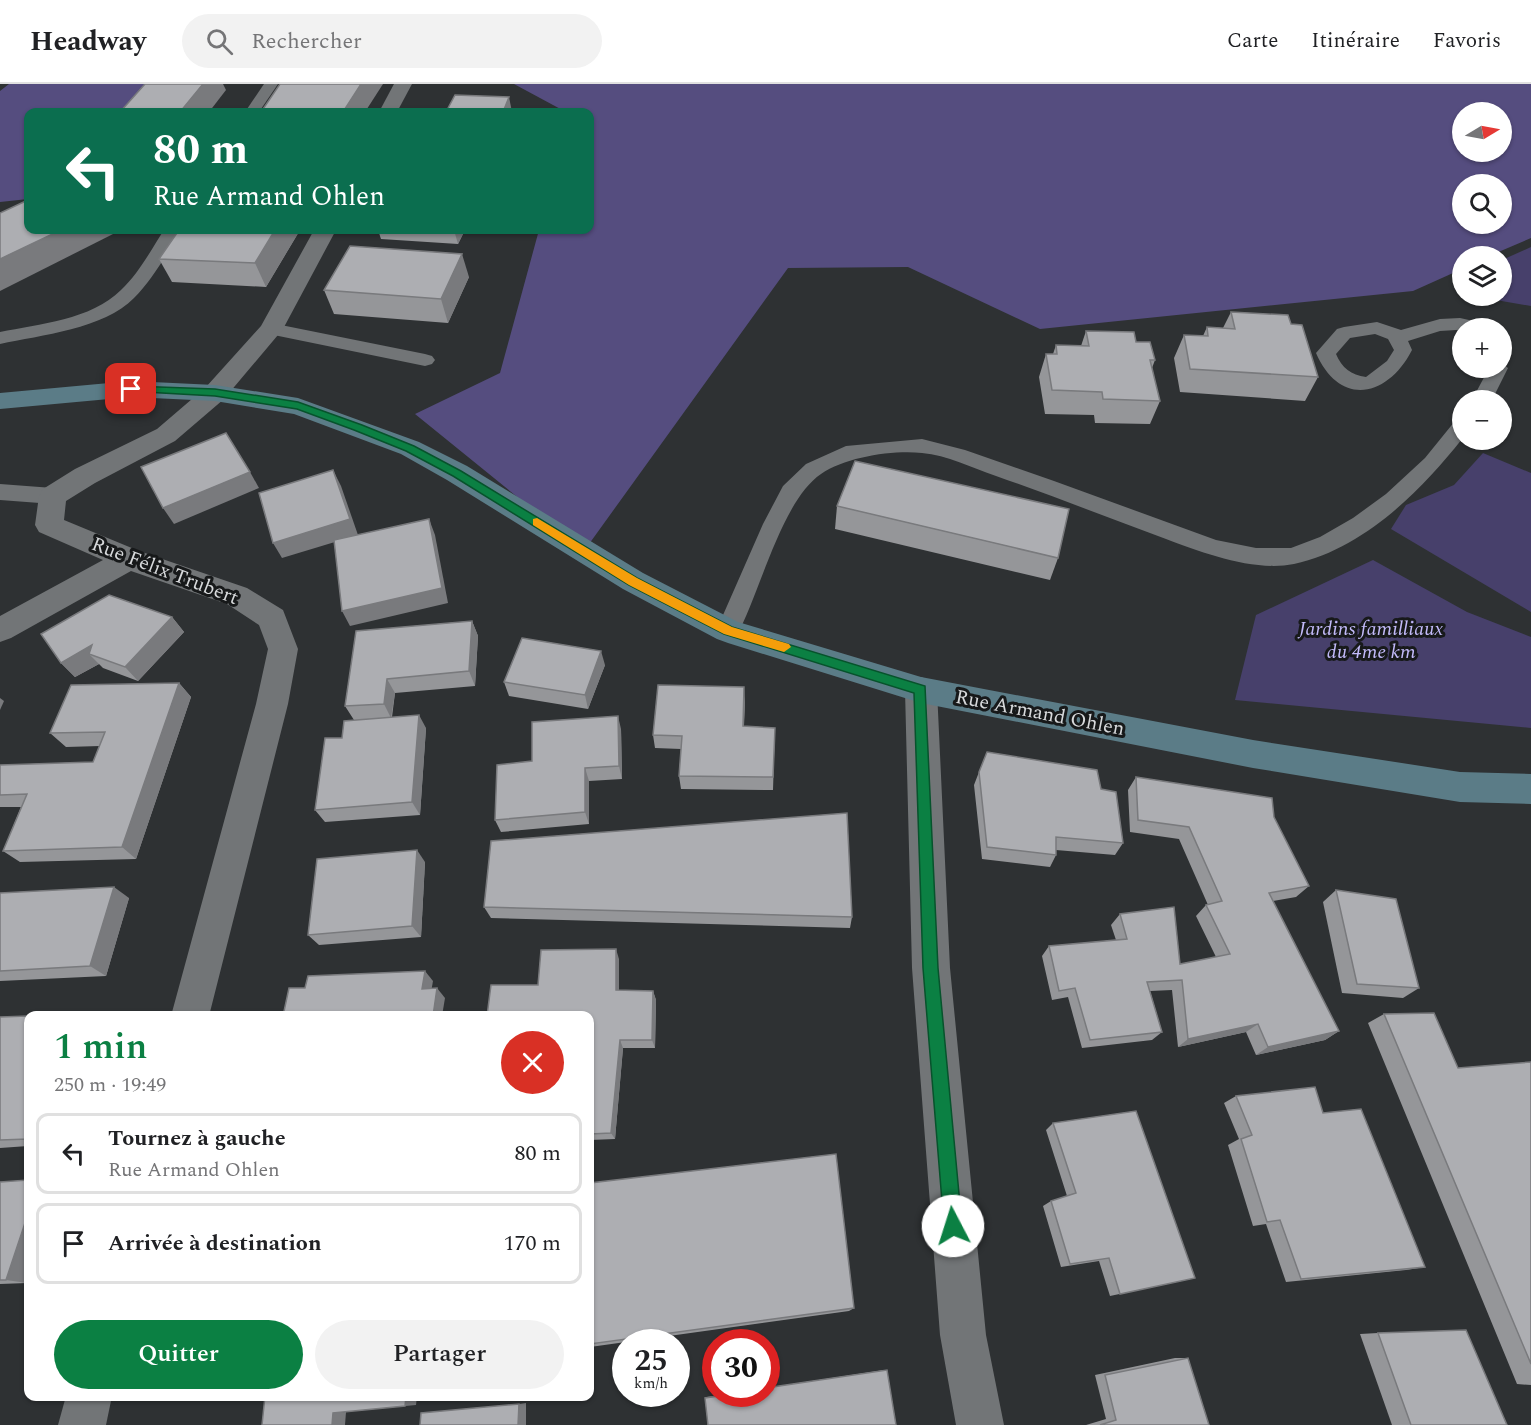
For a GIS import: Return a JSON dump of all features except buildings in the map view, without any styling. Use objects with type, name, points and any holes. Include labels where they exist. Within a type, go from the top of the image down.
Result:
[{"type":"main road","name":"Rue Armand Ohlen","points":[[0,402],[39,396],[131,389],[215,393],[298,406],[410,448],[457,473],[633,581],[728,631],[921,690],[1253,754],[1460,787],[1531,789]]},
{"type":"street","points":[[390,108],[403,84]]},
{"type":"street","points":[[53,496],[86,476],[166,435],[215,393],[271,329],[323,234]]},
{"type":"street","name":"Rue Félix Trubert","points":[[53,496],[49,525],[129,559],[237,596],[272,618],[283,649],[272,704],[191,1011]]},
{"type":"street","points":[[0,630],[129,559]]},
{"type":"street","points":[[921,690],[932,979],[963,1335],[980,1425]]},
{"type":"street","points":[[82,1425],[88,1401]]},
{"type":"lane","points":[[255,108],[271,84]]},
{"type":"lane","points":[[0,338],[83,319],[120,301],[142,276],[170,234]]},
{"type":"lane","points":[[1401,337],[1439,324],[1452,324]]},
{"type":"lane","points":[[271,329],[425,360]]},
{"type":"lane","points":[[728,631],[774,524],[791,491],[813,469],[846,453],[922,446],[958,455],[1047,486],[1213,548],[1256,556],[1292,556],[1328,543],[1361,524],[1394,499],[1432,463],[1452,438]]},
{"type":"lane","points":[[0,492],[53,496]]},
{"type":"green space","points":[[1531,247],[1531,306],[1512,303],[1512,256]]},
{"type":"green space","name":"Jardins familliaux du 4me km","points":[[1483,453],[1531,473],[1531,612],[1391,529],[1406,505],[1454,485]]},
{"type":"green space","name":"Jardins familliaux du 4me km","points":[[1373,560],[1467,612],[1531,637],[1531,728],[1235,700],[1256,615]]},
{"type":"shaded area","points":[[9,84],[157,84],[127,108],[24,108],[24,199],[0,202],[0,91]]},
{"type":"shaded area","points":[[514,84],[1531,84],[1531,238],[1512,246],[1452,246],[1452,273],[1413,291],[1040,329],[908,267],[788,268],[584,551],[415,414],[500,373],[538,234],[594,234],[594,108],[559,108]]},
{"type":"slow traffic","points":[[537,522],[633,581],[728,631],[784,647]]},
{"type":"route","points":[[131,389],[215,393],[298,406],[358,427],[410,448],[457,473],[633,581],[728,631],[921,690],[931,968],[953,1226]]}]
